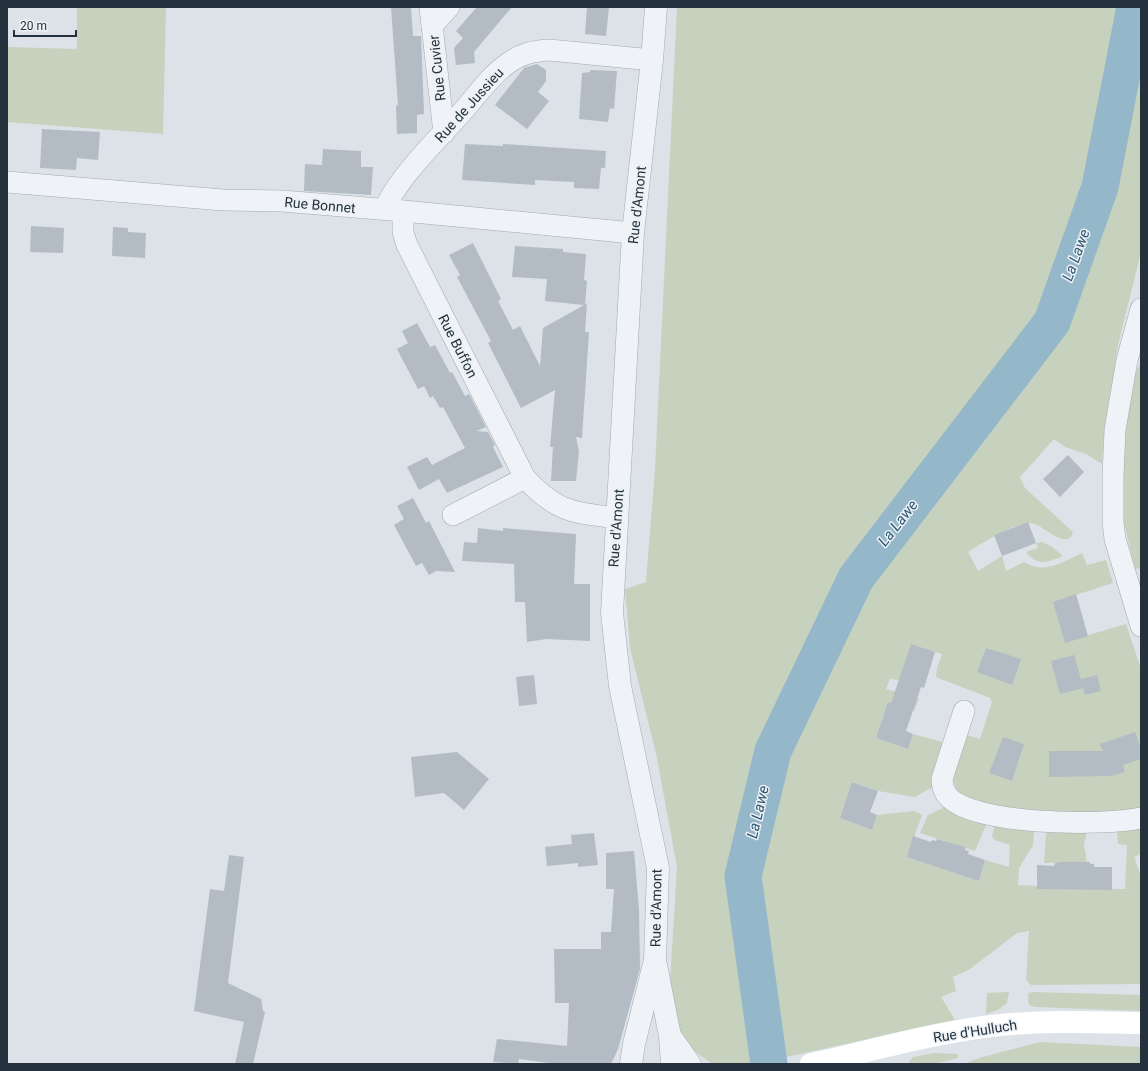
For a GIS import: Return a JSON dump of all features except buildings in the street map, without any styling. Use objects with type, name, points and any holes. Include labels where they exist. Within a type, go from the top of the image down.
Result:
[{"type":"main road","name":"Rue d'Hulluch","points":[[811,1064],[962,1030],[992,1026],[1079,1022],[1141,1023]]},
{"type":"street","name":"Rue Cuvier","points":[[444,133],[431,17],[449,7]]},
{"type":"street","name":"Rue d'Amont","points":[[635,1057],[655,960],[658,868],[620,686],[612,613],[633,233],[652,60],[656,7]]},
{"type":"street","name":"Rue de Jussieu","points":[[394,210],[391,195],[506,64],[519,56],[533,51],[550,50],[652,60]]},
{"type":"street","name":"Rue Bonnet","points":[[7,182],[223,200],[282,201],[394,210],[633,233]]},
{"type":"street","name":"Rue Buffon","points":[[394,210],[407,245],[525,478],[552,503],[567,510],[618,518]]},
{"type":"street","points":[[1141,309],[1127,360],[1115,430],[1113,491],[1115,539],[1141,626]]},
{"type":"street","points":[[453,515],[525,478]]},
{"type":"street","points":[[964,711],[942,779],[946,794],[954,801],[964,806],[987,813],[1040,822],[1086,824],[1141,818]]},
{"type":"street","points":[[655,960],[670,1036],[672,1064]]},
{"type":"street","points":[[670,1036],[690,1064]]},
{"type":"street","points":[[624,1064],[635,1057]]},
{"type":"green space","points":[[77,7],[166,7],[163,134],[7,122],[7,47],[77,49]]},
{"type":"green space","points":[[677,7],[1141,7],[1141,252],[1118,345],[1103,444],[1102,464],[1086,454],[1065,447],[1054,439],[1020,477],[1025,488],[1073,532],[1070,538],[1060,538],[1041,527],[1029,523],[1015,526],[989,539],[968,552],[978,571],[1002,556],[1006,571],[1024,562],[1031,566],[1053,566],[1082,553],[1087,565],[1106,560],[1113,583],[1054,602],[1065,642],[1126,624],[1141,669],[1141,807],[1103,813],[1022,810],[975,801],[961,794],[956,787],[953,778],[967,735],[980,739],[992,702],[990,698],[936,677],[937,668],[942,654],[911,645],[899,680],[890,679],[886,689],[919,699],[914,711],[888,702],[876,738],[908,749],[913,734],[946,743],[931,788],[915,797],[878,791],[853,782],[840,818],[872,830],[877,815],[914,811],[922,815],[907,857],[979,881],[985,860],[1009,867],[1010,845],[995,840],[992,837],[994,828],[1000,824],[1031,829],[1034,832],[1033,845],[1019,868],[1018,885],[1037,886],[1038,889],[1125,889],[1127,845],[1118,844],[1117,829],[1141,826],[1141,854],[1134,857],[1141,877],[1141,984],[1031,985],[1026,980],[1029,931],[1017,933],[970,969],[953,977],[956,991],[941,997],[955,1020],[754,1064],[711,1063],[689,1047],[678,1030],[670,982],[677,867],[657,758],[630,648],[625,589],[646,582],[655,469]]},
{"type":"green space","points":[[1141,363],[1141,568],[1135,569],[1123,519],[1124,430],[1132,378]]},
{"type":"green space","points":[[1042,542],[1051,546],[1063,556],[1043,562],[1034,560],[1026,552],[1038,548],[1036,543]]},
{"type":"green space","points":[[945,807],[984,820],[986,825],[975,851],[920,833],[928,815]]},
{"type":"green space","points":[[1049,830],[1087,830],[1084,845],[1087,862],[1044,863],[1046,835]]},
{"type":"green space","points":[[1009,992],[1007,1003],[998,1010],[986,1014],[987,993]]},
{"type":"green space","points":[[1029,993],[1141,995],[1141,1011],[1035,1007],[1029,1005],[1028,996]]},
{"type":"green space","points":[[1040,1042],[1141,1047],[1141,1064],[964,1064],[979,1058]]},
{"type":"green space","points":[[935,1053],[958,1054],[958,1058],[934,1064],[908,1064],[913,1057]]},
{"type":"waterway","name":"La Lawe","points":[[769,1064],[743,876],[773,751],[856,578],[1052,322],[1100,187],[1135,7]]}]
